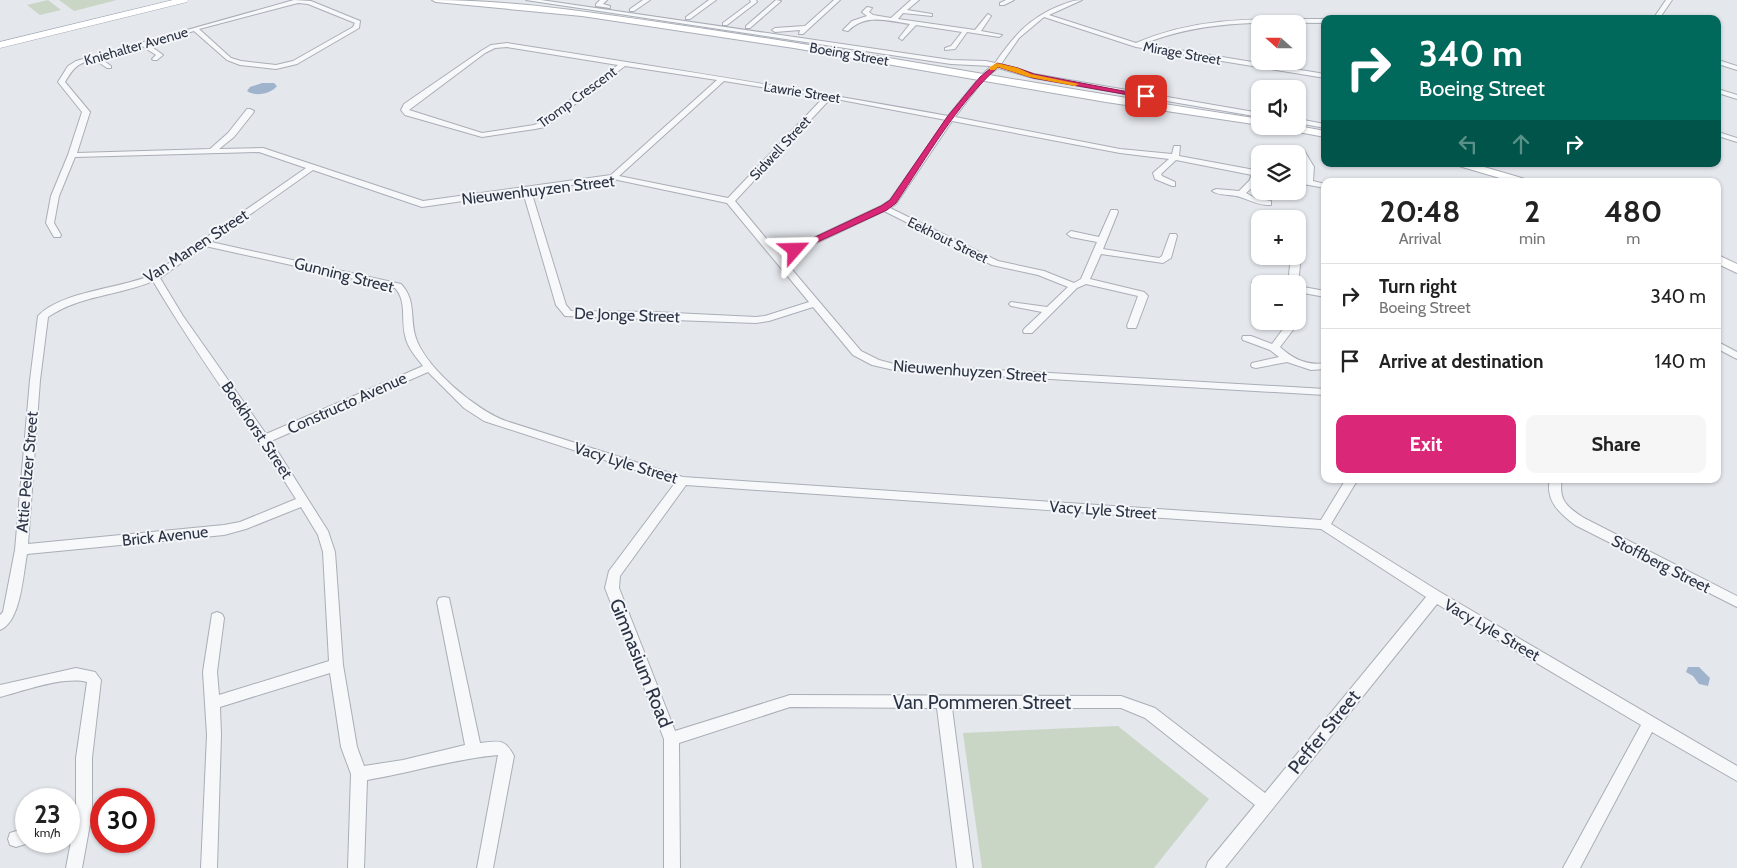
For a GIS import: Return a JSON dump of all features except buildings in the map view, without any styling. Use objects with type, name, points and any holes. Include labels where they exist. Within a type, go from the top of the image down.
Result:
[{"type":"main road","points":[[4,41],[160,0]]},
{"type":"main road","points":[[4,41],[184,0]]},
{"type":"main road","name":"Boeing Street","points":[[436,0],[567,12],[803,46],[1251,120]]},
{"type":"main road","name":"Boeing Street","points":[[492,0],[792,42],[984,76]]},
{"type":"main road","points":[[1306,129],[1321,132]]},
{"type":"main road","points":[[1306,130],[1321,132]]},
{"type":"main road","points":[[1473,167],[1511,178]]},
{"type":"main road","points":[[1480,167],[1518,178]]},
{"type":"main road","points":[[1721,263],[1737,271]]},
{"type":"street","name":"Boeing Street","points":[[529,0],[548,1],[951,62],[997,65],[1033,76],[1251,113]]},
{"type":"street","points":[[604,0],[598,5],[774,30],[806,28]]},
{"type":"street","points":[[632,10],[647,0]]},
{"type":"street","points":[[688,18],[713,0]]},
{"type":"street","points":[[725,24],[754,2],[753,0]]},
{"type":"street","points":[[795,38],[837,0]]},
{"type":"street","points":[[893,20],[912,0]]},
{"type":"street","points":[[1002,4],[1010,0]]},
{"type":"street","points":[[778,258],[884,208],[896,198],[950,119],[984,76],[997,65],[1017,37],[1043,15],[1079,0]]},
{"type":"street","points":[[1659,15],[1669,0]]},
{"type":"street","name":"Kniehalter Avenue","points":[[57,235],[50,223],[55,196],[72,155],[86,112],[84,107],[61,82],[74,64],[95,57],[143,44],[196,29],[298,1],[309,2],[323,7],[356,20],[358,24],[351,31],[301,60],[276,67],[240,63],[229,59],[196,29]]},
{"type":"street","points":[[748,27],[778,1]]},
{"type":"street","points":[[869,8],[865,12],[871,17]]},
{"type":"street","points":[[902,12],[930,15]]},
{"type":"street","name":"Mirage Street","points":[[1043,15],[1136,45],[1321,75]]},
{"type":"street","points":[[977,32],[988,16]]},
{"type":"street","points":[[846,30],[854,22],[871,17],[999,35]]},
{"type":"street","points":[[1136,45],[1164,33],[1202,23],[1321,21]]},
{"type":"street","points":[[902,38],[914,23]]},
{"type":"street","points":[[947,49],[953,48],[966,30]]},
{"type":"street","points":[[143,44],[159,53],[160,55],[155,59]]},
{"type":"street","name":"Lawrie Street","points":[[469,61],[489,48],[502,45],[829,96],[1137,152],[1175,157],[1251,173]]},
{"type":"street","points":[[95,57],[109,67]]},
{"type":"street","name":"Tromp Crescent","points":[[469,61],[407,106],[405,110],[408,113],[482,135],[535,127],[542,124],[624,63]]},
{"type":"street","points":[[1721,63],[1737,68]]},
{"type":"street","points":[[613,177],[723,79]]},
{"type":"street","points":[[1721,92],[1735,97]]},
{"type":"street","name":"Sidwell Street","points":[[730,201],[829,96]]},
{"type":"street","points":[[212,151],[231,135],[250,111]]},
{"type":"street","points":[[1306,123],[1321,125]]},
{"type":"street","points":[[1721,135],[1736,138]]},
{"type":"street","points":[[1172,184],[1160,178],[1157,173],[1175,157],[1177,148]]},
{"type":"street","name":"Nieuwenhuyzen Street","points":[[72,155],[212,151],[267,152],[422,204],[613,177],[730,201],[857,353],[876,363],[894,367],[1321,392]]},
{"type":"street","points":[[1306,160],[1310,167],[1309,183]]},
{"type":"street","name":"Van Manen Street","points":[[43,316],[66,303],[142,282],[155,276],[312,167]]},
{"type":"street","points":[[1306,182],[1321,185]]},
{"type":"street","points":[[1241,194],[1251,184]]},
{"type":"street","name":"De Jonge Street","points":[[527,190],[561,305],[568,314],[653,315],[756,320],[766,319],[814,303]]},
{"type":"street","points":[[1216,191],[1241,194],[1268,203]]},
{"type":"street","name":"Eekhout Street","points":[[884,208],[995,263],[1041,273],[1074,286]]},
{"type":"street","points":[[1085,281],[1114,212]]},
{"type":"street","points":[[1072,234],[1103,240]]},
{"type":"street","points":[[1098,251],[1160,261],[1166,258],[1173,236]]},
{"type":"street","name":"Gunning Street","points":[[203,243],[398,286],[406,298],[410,336],[413,345],[430,367]]},
{"type":"street","name":"Boekhorst Street","points":[[155,276],[178,316],[264,439],[324,534],[329,552],[333,594],[336,666],[349,747],[359,774]]},
{"type":"street","points":[[1028,331],[1074,286],[1085,281],[1142,294],[1143,296],[1132,326]]},
{"type":"street","points":[[1306,290],[1321,293]]},
{"type":"street","points":[[1014,304],[1049,310]]},
{"type":"street","name":"Attie Pelzer Street","points":[[0,624],[9,614],[21,550],[35,380],[43,316]]},
{"type":"street","points":[[1274,348],[1288,330]]},
{"type":"street","points":[[1247,338],[1274,348],[1287,359],[1306,366],[1321,366]]},
{"type":"street","points":[[1721,347],[1737,356]]},
{"type":"street","points":[[1256,365],[1287,359]]},
{"type":"street","name":"Constructo Avenue","points":[[264,439],[430,367]]},
{"type":"street","name":"Vacy Lyle Street","points":[[430,367],[475,412],[490,420],[682,480],[1324,525],[1435,596],[1737,774]]},
{"type":"street","name":"Gimnasium Road","points":[[672,868],[671,739],[612,588],[614,575],[682,480]]},
{"type":"street","points":[[1324,525],[1350,483]]},
{"type":"street","name":"Stoffberg Street","points":[[1555,483],[1553,491],[1555,498],[1571,517],[1737,602]]},
{"type":"street","name":"Brick Avenue","points":[[21,550],[224,530],[242,526],[304,501]]},
{"type":"street","name":"Peffer Street","points":[[1214,868],[1435,596]]},
{"type":"street","points":[[444,602],[474,750]]},
{"type":"street","points":[[209,868],[214,735],[210,672],[218,618]]},
{"type":"street","points":[[212,703],[336,666]]},
{"type":"street","points":[[0,691],[76,674],[90,676],[94,680],[84,758],[84,813],[74,868]]},
{"type":"street","name":"Van Pommeren Street","points":[[671,739],[775,704],[790,702],[1121,702],[1150,713],[1265,803]]},
{"type":"street","points":[[944,702],[966,868]]},
{"type":"street","points":[[1571,868],[1650,722]]},
{"type":"street","points":[[356,868],[359,774],[403,767],[474,750],[499,748],[503,750],[506,756],[485,868]]},
{"type":"street","points":[[80,815],[84,813]]},
{"type":"green space","points":[[48,0],[61,10],[40,15],[27,5]]},
{"type":"green space","points":[[59,0],[117,0],[74,11]]},
{"type":"green space","points":[[1118,726],[1209,799],[1154,868],[982,868],[963,733]]},
{"type":"water","points":[[262,83],[274,83],[277,86],[263,94],[254,94],[247,91],[250,87]]},
{"type":"water","points":[[1688,667],[1699,667],[1710,678],[1708,686],[1699,684],[1693,676],[1686,672]]},
{"type":"slow traffic","points":[[992,69],[997,65],[1029,75],[1075,84]]},
{"type":"route","points":[[795,250],[893,202],[950,119],[982,78],[997,65],[1033,76],[1146,96]]}]
